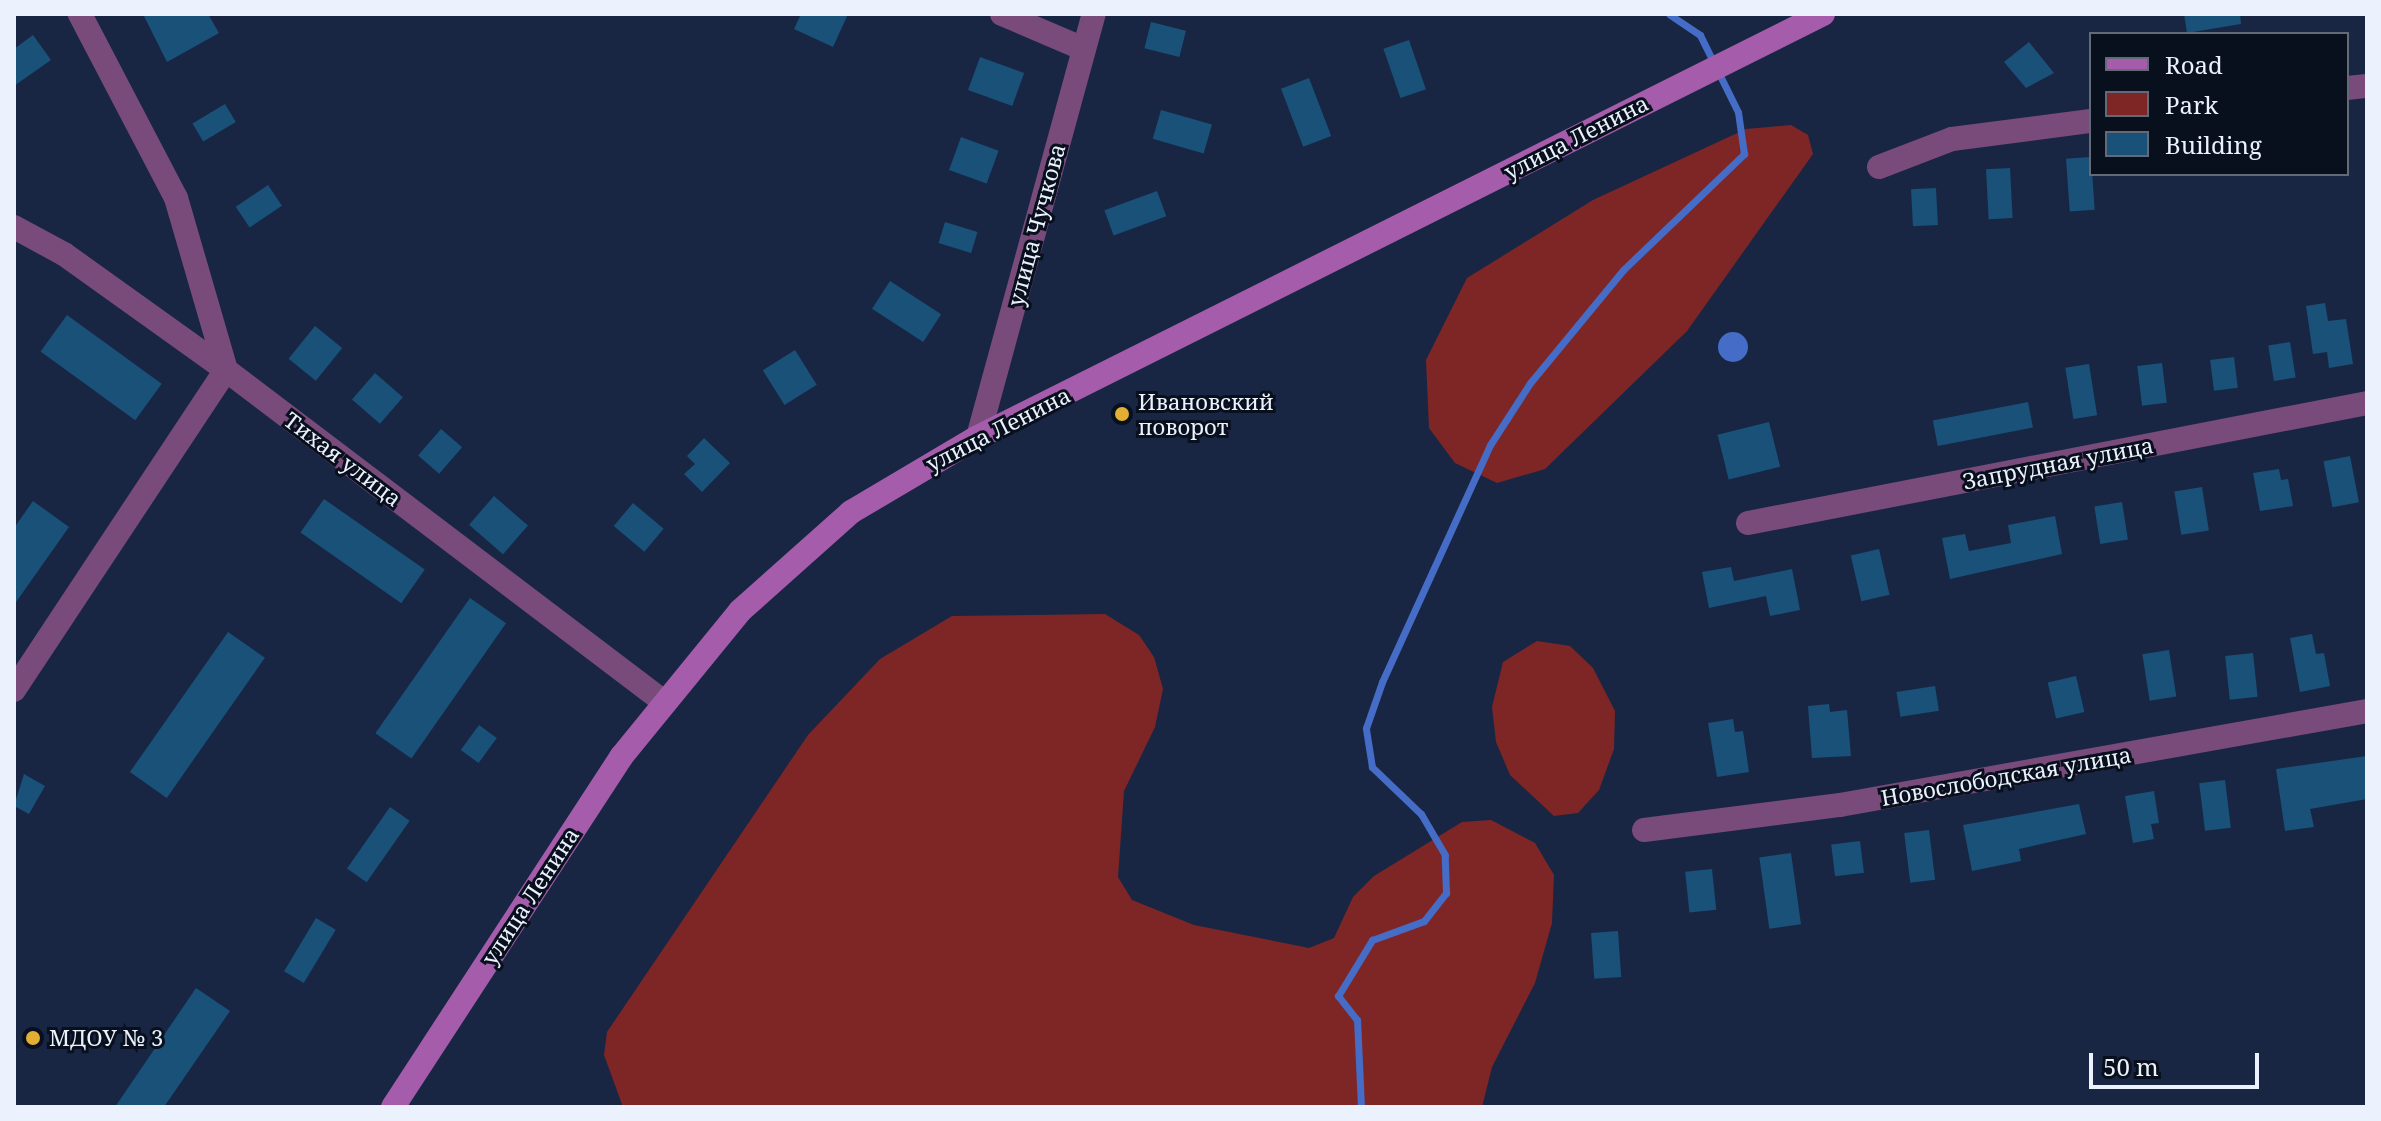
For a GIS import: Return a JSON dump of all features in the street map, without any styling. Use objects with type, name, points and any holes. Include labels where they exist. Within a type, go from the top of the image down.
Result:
[{"type":"main road","name":"улица Ленина","points":[[393,1107],[621,757],[740,611],[796,557],[851,512],[978,437],[1823,14]]},
{"type":"street","points":[[14,690],[226,370],[176,198],[80,14]]},
{"type":"street","points":[[1002,14],[1084,49]]},
{"type":"street","name":"улица Чучкова","points":[[978,437],[1094,14]]},
{"type":"street","points":[[1879,167],[1952,139],[2089,121]]},
{"type":"street","name":"Тихая улица","points":[[14,227],[64,254],[226,370],[664,702]]},
{"type":"street","name":"Запрудная улица","points":[[1748,523],[2367,403]]},
{"type":"street","name":"Новослободская улица","points":[[1644,830],[1840,805],[2367,711]]},
{"type":"green space","points":[[1791,125],[1808,135],[1813,154],[1687,331],[1545,469],[1497,483],[1455,463],[1429,428],[1426,360],[1467,278],[1593,200],[1746,129]]},
{"type":"green space","points":[[1105,614],[1139,635],[1154,657],[1163,689],[1155,727],[1124,791],[1118,877],[1132,900],[1194,925],[1309,948],[1334,938],[1353,897],[1374,876],[1462,822],[1491,820],[1535,843],[1554,875],[1552,923],[1535,983],[1492,1067],[1482,1107],[623,1107],[604,1055],[607,1032],[808,735],[880,659],[952,616]]},
{"type":"green space","points":[[1537,641],[1570,646],[1593,668],[1615,711],[1614,749],[1599,790],[1578,813],[1554,816],[1510,775],[1496,742],[1492,707],[1503,662]]},
{"type":"water","points":[[1733,332],[1744,336],[1748,347],[1744,358],[1733,362],[1722,358],[1718,347],[1722,336]]},
{"type":"building","points":[[143,14],[208,14],[219,33],[167,62]]},
{"type":"building","points":[[801,14],[848,14],[833,47],[794,29]]},
{"type":"building","points":[[2184,14],[2240,14],[2241,24],[2187,32]]},
{"type":"building","points":[[1151,22],[1186,31],[1179,57],[1144,48]]},
{"type":"building","points":[[33,35],[51,60],[14,86],[14,49]]},
{"type":"building","points":[[1409,40],[1426,89],[1400,98],[1383,49]]},
{"type":"building","points":[[2029,42],[2054,73],[2026,88],[2004,62]]},
{"type":"building","points":[[980,57],[1024,73],[1012,106],[968,90]]},
{"type":"building","points":[[1309,78],[1331,136],[1303,147],[1281,89]]},
{"type":"building","points":[[225,104],[236,122],[203,142],[192,124]]},
{"type":"building","points":[[1161,110],[1212,125],[1204,153],[1153,139]]},
{"type":"building","points":[[961,137],[999,151],[987,184],[949,170]]},
{"type":"building","points":[[2089,157],[2095,210],[2070,212],[2066,159]]},
{"type":"building","points":[[2010,168],[2013,218],[1989,219],[1986,169]]},
{"type":"building","points":[[268,185],[282,206],[250,228],[236,207]]},
{"type":"building","points":[[1936,188],[1938,225],[1913,226],[1911,189]]},
{"type":"building","points":[[1157,191],[1166,216],[1114,236],[1104,210]]},
{"type":"building","points":[[945,222],[978,232],[971,253],[939,243]]},
{"type":"building","points":[[890,281],[941,314],[923,342],[872,309]]},
{"type":"building","points":[[2325,303],[2328,321],[2346,319],[2353,364],[2329,368],[2327,352],[2313,354],[2306,306]]},
{"type":"building","points":[[67,315],[162,384],[135,420],[41,351]]},
{"type":"building","points":[[315,326],[342,348],[316,381],[289,359]]},
{"type":"building","points":[[2290,342],[2296,378],[2274,381],[2268,345]]},
{"type":"building","points":[[795,350],[817,385],[785,405],[763,370]]},
{"type":"building","points":[[2234,357],[2238,388],[2214,391],[2210,360]]},
{"type":"building","points":[[2162,363],[2167,403],[2142,406],[2137,366]]},
{"type":"building","points":[[2089,364],[2097,415],[2073,419],[2065,368]]},
{"type":"building","points":[[375,373],[403,397],[380,424],[352,399]]},
{"type":"building","points":[[2028,402],[2033,428],[1938,446],[1933,421]]},
{"type":"building","points":[[1769,422],[1780,467],[1729,479],[1718,435]]},
{"type":"building","points":[[441,429],[462,447],[439,474],[418,455]]},
{"type":"building","points":[[704,438],[730,463],[702,492],[684,474],[695,464],[687,456]]},
{"type":"building","points":[[2350,456],[2359,502],[2332,507],[2323,461]]},
{"type":"building","points":[[2279,469],[2281,480],[2288,479],[2293,506],[2260,511],[2253,473]]},
{"type":"building","points":[[2202,487],[2209,530],[2181,535],[2174,491]]},
{"type":"building","points":[[494,496],[528,526],[503,554],[469,525]]},
{"type":"building","points":[[324,499],[425,570],[401,603],[300,533]]},
{"type":"building","points":[[33,501],[69,527],[14,605],[14,528]]},
{"type":"building","points":[[2122,502],[2128,540],[2100,544],[2094,506]]},
{"type":"building","points":[[633,503],[664,529],[644,552],[614,526]]},
{"type":"building","points":[[2055,516],[2062,554],[1950,579],[1942,538],[1965,534],[1969,551],[2011,543],[2008,525]]},
{"type":"building","points":[[1879,549],[1890,595],[1861,601],[1851,556]]},
{"type":"building","points":[[1731,567],[1734,581],[1792,569],[1800,610],[1770,616],[1766,596],[1709,608],[1702,572]]},
{"type":"building","points":[[470,598],[506,623],[411,758],[375,733]]},
{"type":"building","points":[[228,632],[265,658],[167,798],[130,772]]},
{"type":"building","points":[[2312,634],[2316,654],[2324,653],[2330,686],[2300,692],[2290,638]]},
{"type":"building","points":[[2169,650],[2176,696],[2150,701],[2142,654]]},
{"type":"building","points":[[2253,653],[2258,697],[2230,700],[2225,656]]},
{"type":"building","points":[[2076,676],[2084,712],[2056,719],[2048,683]]},
{"type":"building","points":[[1935,686],[1939,711],[1900,717],[1896,692]]},
{"type":"building","points":[[1829,704],[1830,712],[1847,710],[1851,756],[1812,758],[1808,706]]},
{"type":"building","points":[[1733,719],[1735,732],[1743,731],[1749,772],[1717,777],[1708,723]]},
{"type":"building","points":[[479,725],[497,738],[479,763],[461,750]]},
{"type":"building","points":[[2367,756],[2367,799],[2310,809],[2314,827],[2285,831],[2276,769]]},
{"type":"building","points":[[24,774],[45,786],[29,814],[14,806]]},
{"type":"building","points":[[2225,780],[2231,828],[2205,831],[2199,783]]},
{"type":"building","points":[[2154,791],[2159,823],[2151,824],[2154,839],[2133,843],[2125,796]]},
{"type":"building","points":[[2079,804],[2086,834],[2019,849],[2021,861],[1972,871],[1963,825]]},
{"type":"building","points":[[390,807],[410,821],[367,882],[347,868]]},
{"type":"building","points":[[1929,830],[1935,880],[1910,883],[1904,833]]},
{"type":"building","points":[[1860,841],[1864,873],[1835,876],[1831,845]]},
{"type":"building","points":[[1791,853],[1801,924],[1769,929],[1759,857]]},
{"type":"building","points":[[1712,869],[1716,910],[1689,913],[1685,872]]},
{"type":"building","points":[[316,918],[336,930],[304,983],[284,971]]},
{"type":"building","points":[[1618,931],[1621,977],[1594,979],[1591,933]]},
{"type":"building","points":[[196,988],[230,1011],[164,1107],[115,1107]]},
{"type":"waterway","points":[[1361,1107],[1357,1020],[1338,996],[1372,940],[1424,921],[1446,893],[1445,855],[1421,814],[1372,767],[1366,728],[1382,682],[1490,445],[1530,383],[1623,270],[1744,154],[1738,112],[1700,35],[1669,14]]},
{"type":"place","name":"Ивановский поворот","points":[[1122,414]]},
{"type":"place","name":"МДОУ № 3","points":[[33,1038]]}]
